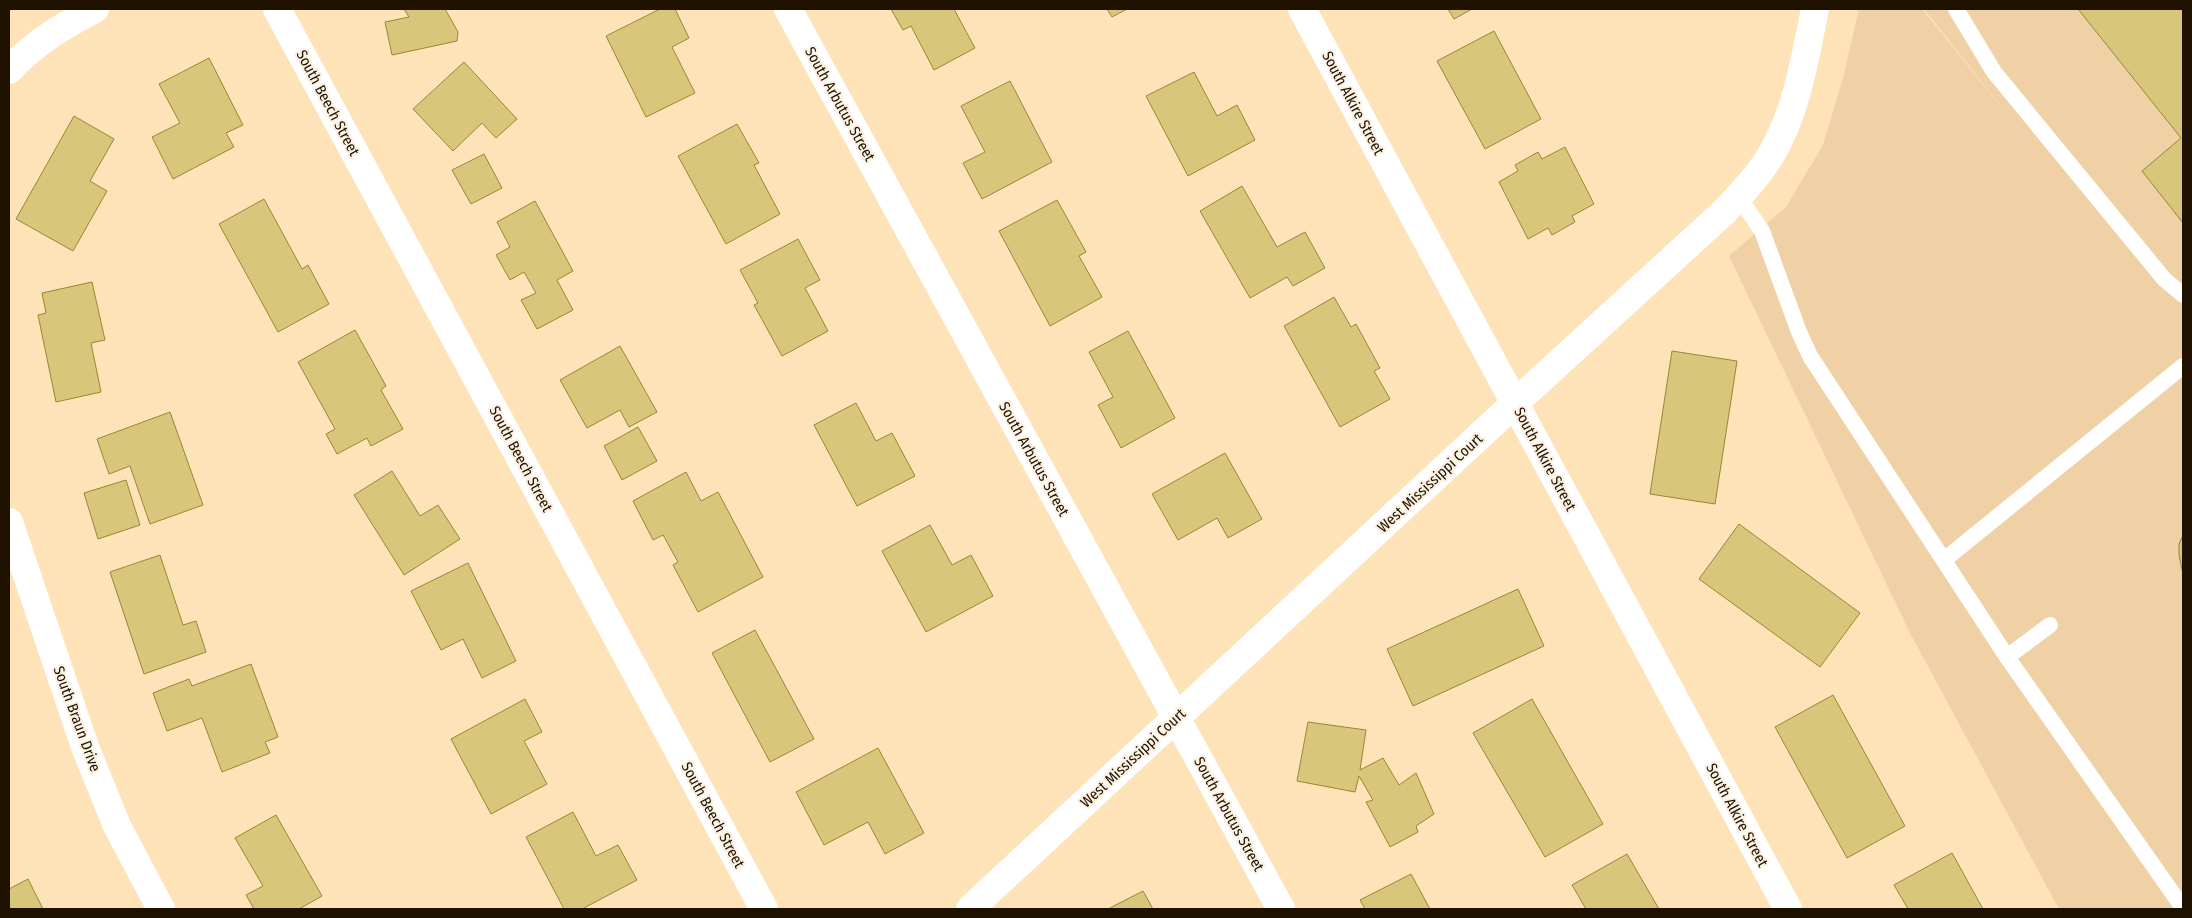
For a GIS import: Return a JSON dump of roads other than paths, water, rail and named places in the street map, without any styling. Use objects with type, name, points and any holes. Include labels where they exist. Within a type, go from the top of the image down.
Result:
[{"type":"street","points":[[9,70],[24,54],[46,36],[95,9]]},
{"type":"street","name":"South Beech Street","points":[[277,9],[764,909]]},
{"type":"street","name":"South Arbutus Street","points":[[788,9],[1281,909]]},
{"type":"street","name":"South Alkire Street","points":[[1302,9],[1788,909]]},
{"type":"street","name":"West Mississippi Court","points":[[970,909],[1515,403],[1725,211],[1753,182],[1772,154],[1787,120],[1797,91],[1815,9]]},
{"type":"street","name":"South Braun Drive","points":[[9,522],[85,747],[118,826],[161,909]]},
{"type":"lane","points":[[1956,9],[1994,72],[2164,279],[2183,295]]},
{"type":"lane","points":[[1739,196],[1762,231],[1798,332],[1810,356],[2007,657],[2183,908]]},
{"type":"lane","points":[[1944,560],[2183,366]]},
{"type":"lane","points":[[2007,657],[2050,625]]}]
